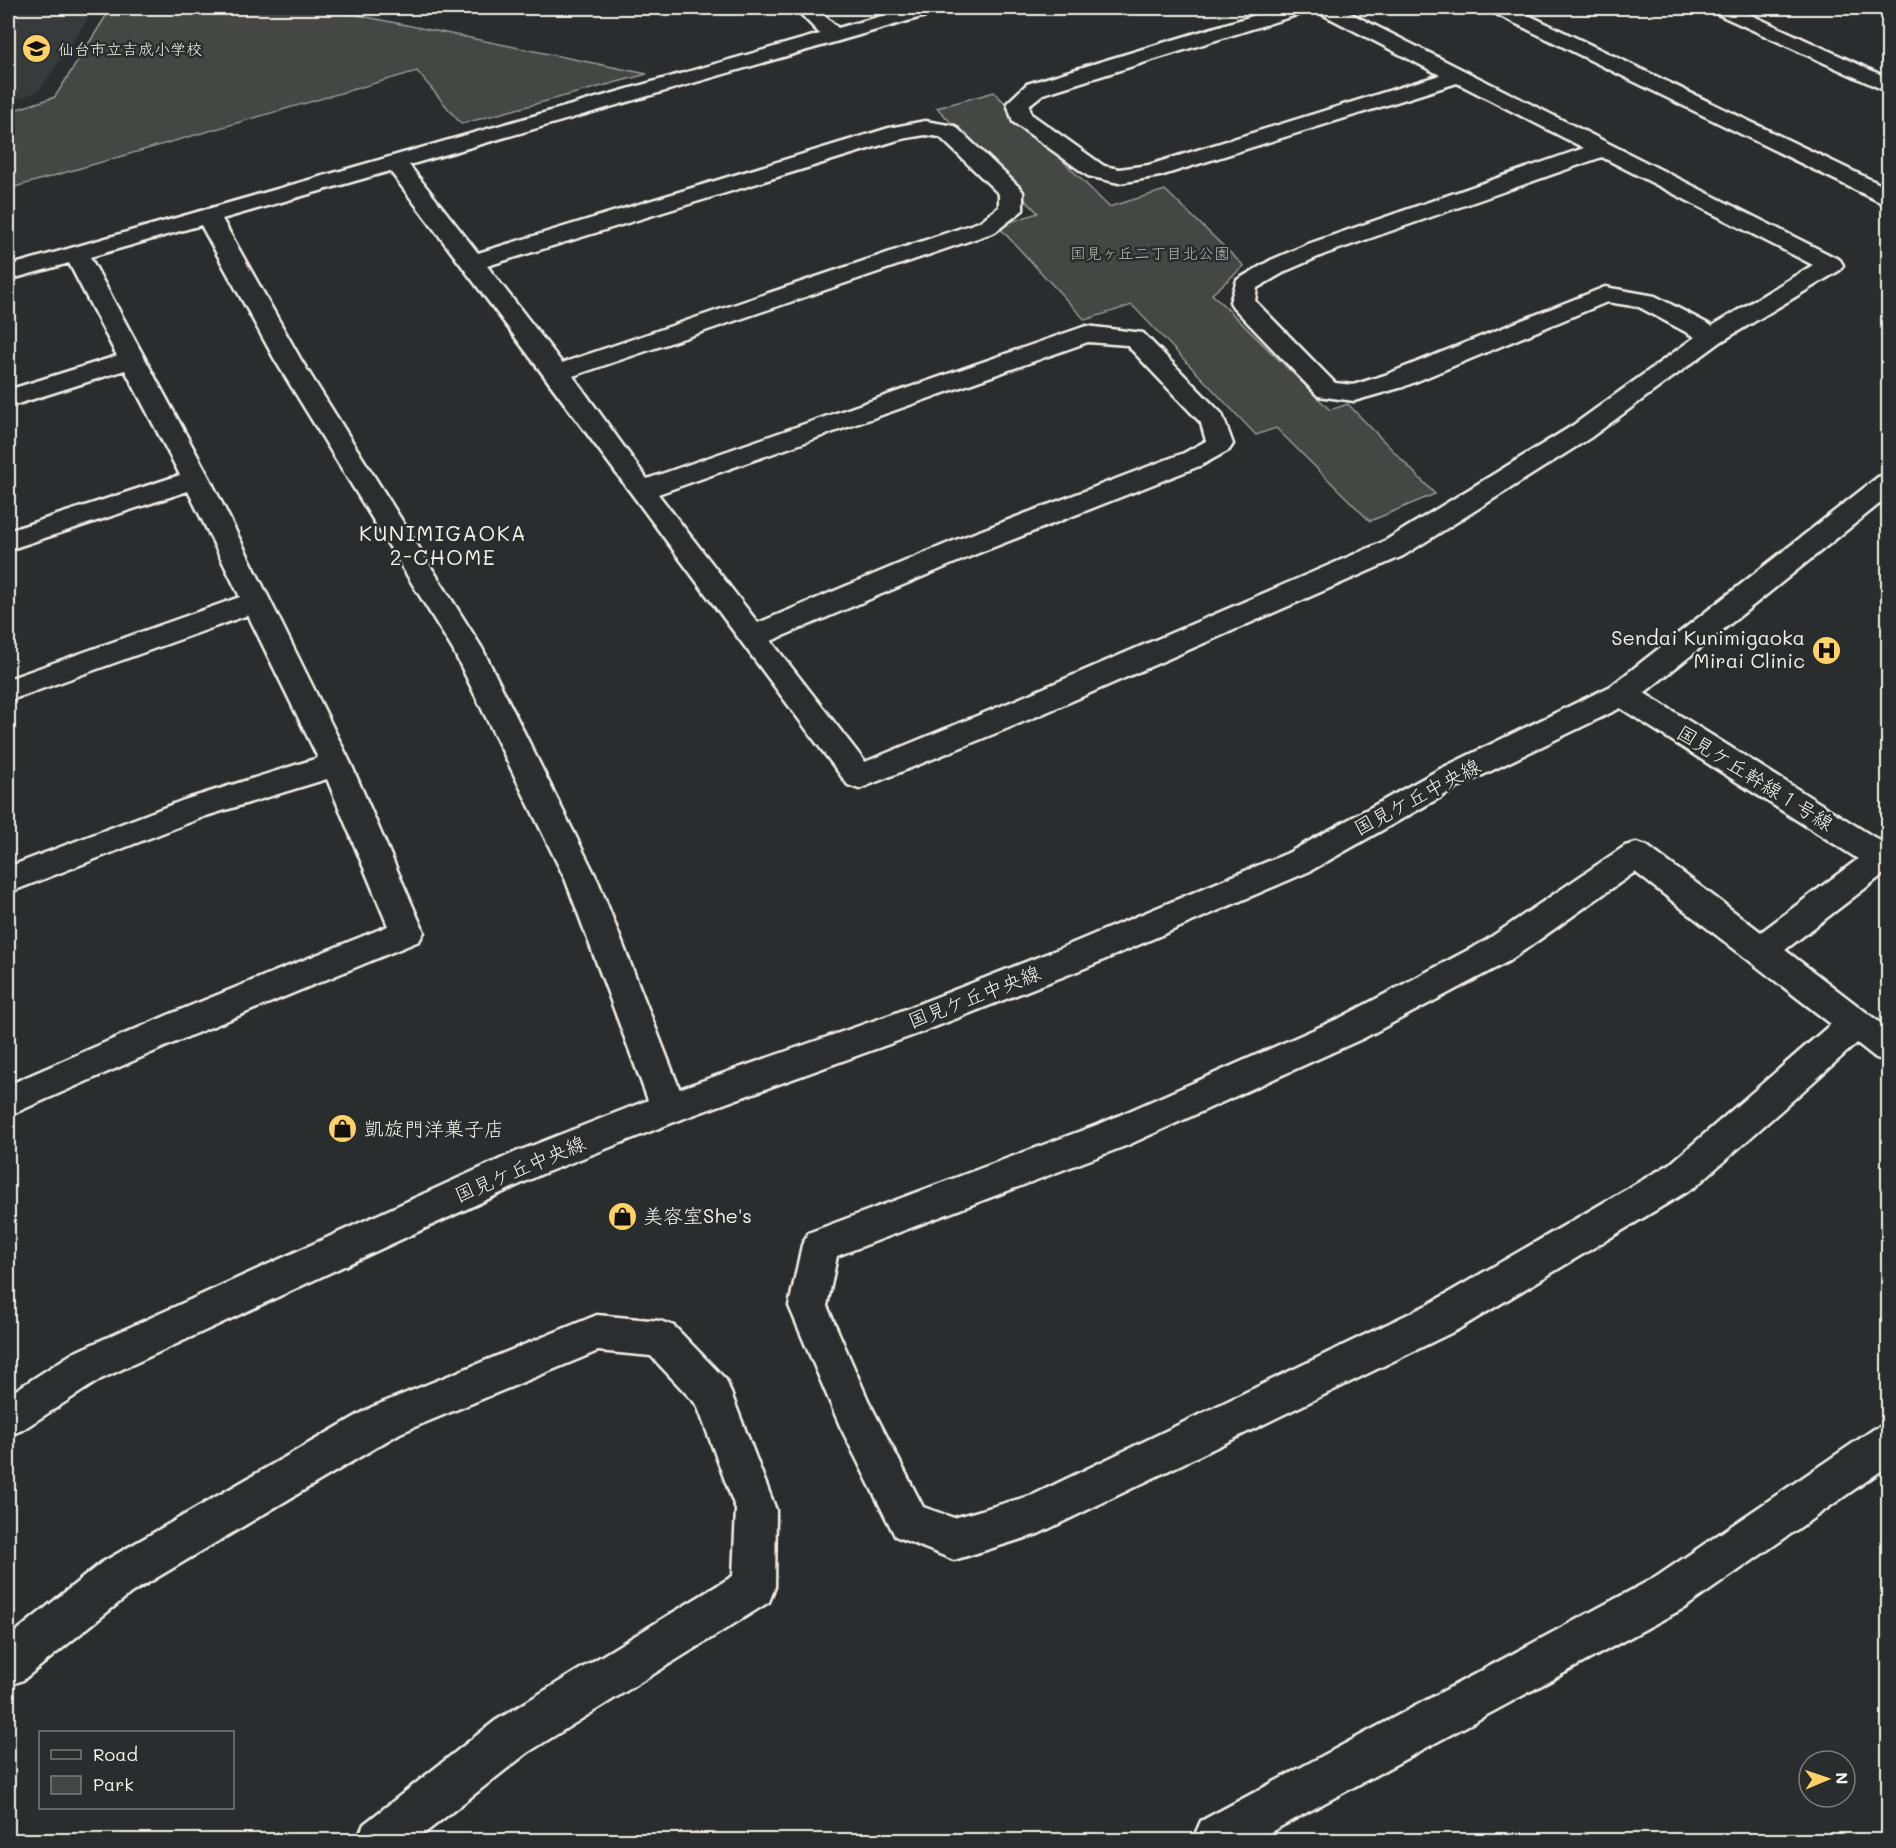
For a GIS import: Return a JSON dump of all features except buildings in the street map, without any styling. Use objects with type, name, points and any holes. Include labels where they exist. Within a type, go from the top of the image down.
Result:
[{"type":"street","points":[[805,8],[833,35]]},
{"type":"street","points":[[8,273],[932,8]]},
{"type":"street","points":[[1299,8],[1035,89],[1018,103],[1021,117],[1096,171],[1119,177],[1152,171],[1458,76]]},
{"type":"street","points":[[395,162],[557,373],[642,490],[859,777],[1029,707],[1393,549],[1581,432],[1713,336],[1831,265],[1325,8]]},
{"type":"street","points":[[1499,8],[1887,194]]},
{"type":"street","points":[[1720,8],[1888,86]]},
{"type":"street","points":[[471,263],[886,137],[925,128],[947,131],[1011,192],[1011,210],[987,226],[557,373]]},
{"type":"street","points":[[1603,149],[1267,269],[1246,285],[1242,302],[1327,390],[1353,393],[1394,381],[1605,294],[1646,301],[1713,336]]},
{"type":"street","points":[[208,216],[288,360],[466,648],[582,881],[669,1108]]},
{"type":"street","points":[[8,1101],[180,1025],[407,932],[336,764],[196,479],[76,254]]},
{"type":"street","points":[[642,490],[1086,334],[1134,338],[1213,420],[1220,444],[1192,459],[966,548],[753,637]]},
{"type":"street","points":[[8,399],[133,359]]},
{"type":"street","points":[[8,542],[196,479]]},
{"type":"street","name":"国見ケ丘中央線","points":[[8,1417],[87,1366],[529,1163],[669,1108],[905,1024],[1063,962],[1299,862],[1451,777],[1622,694],[1888,483]]},
{"type":"street","points":[[8,690],[255,602]]},
{"type":"street","name":"国見ケ丘幹線１号線","points":[[1622,694],[1885,860]]},
{"type":"street","points":[[8,880],[195,808],[336,764]]},
{"type":"street","points":[[1856,1023],[1683,1175],[1443,1317],[1038,1514],[954,1539],[909,1522],[854,1413],[808,1306],[821,1245],[1115,1134],[1352,1029],[1497,951],[1636,855],[1888,1047]]},
{"type":"street","points":[[1761,950],[1885,860]]},
{"type":"street","points":[[8,1665],[116,1578],[386,1420],[597,1333],[660,1339],[712,1393],[756,1510],[754,1587],[511,1737],[380,1840]]},
{"type":"street","points":[[1219,1840],[1217,1837],[1671,1592],[1888,1443]]},
{"type":"shaded area","name":"仙台市立吉成小学校","points":[[8,8],[95,8],[39,91],[8,103]]},
{"type":"green space","points":[[111,8],[322,8],[647,74],[461,124],[417,71],[8,189],[8,112],[55,97]]},
{"type":"green space","name":"国見ヶ丘二丁目北公園","points":[[994,92],[1109,207],[1165,190],[1244,266],[1212,294],[1330,410],[1348,404],[1435,494],[1370,521],[1276,428],[1256,435],[1132,305],[1085,320],[998,226],[1038,213],[937,108]]},
{"type":"place","name":"仙台市立吉成小学校","points":[[37,49]]},
{"type":"place","name":"Sendai Kunimigaoka Mirai Clinic","points":[[1826,650]]},
{"type":"place","name":"凱旋門洋菓子店","points":[[343,1129]]},
{"type":"place","name":"美容室She's","points":[[622,1216]]},
{"type":"district","name":"KUNIMIGAOKA 2-CHOME","points":[[443,546]]}]
